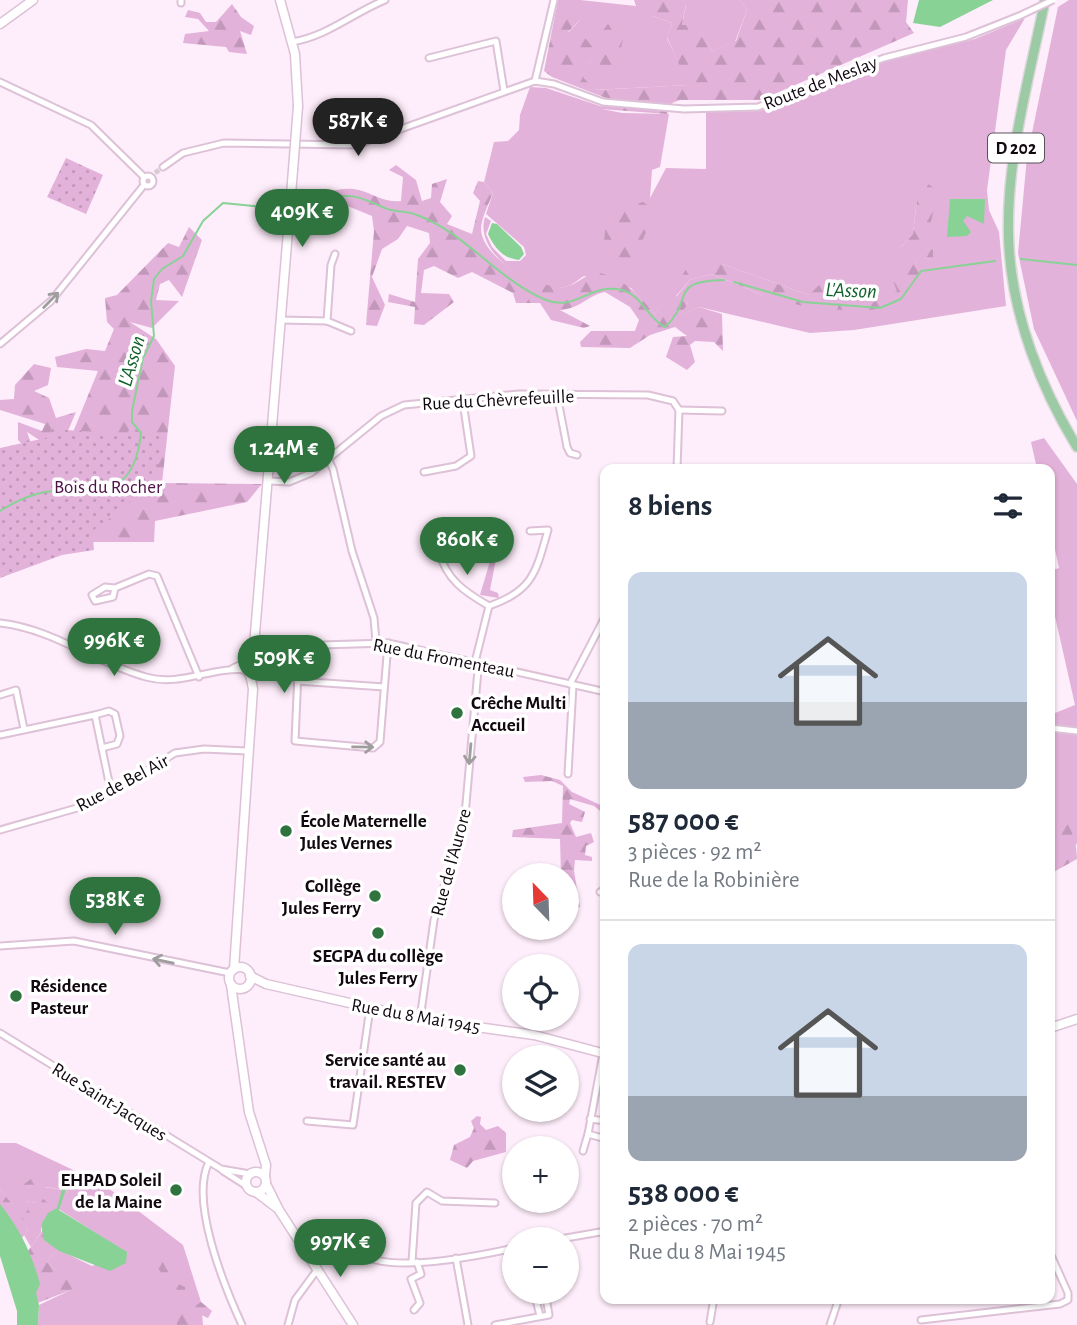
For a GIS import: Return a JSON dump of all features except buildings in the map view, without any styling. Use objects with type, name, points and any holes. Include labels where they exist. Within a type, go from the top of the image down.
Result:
[{"type":"main road","points":[[5,19],[33,0]]},
{"type":"main road","points":[[281,0],[292,42],[298,106],[247,751],[236,970],[231,985],[249,1112],[262,1153],[267,1183],[279,1210],[353,1325]]},
{"type":"main road","name":"D 202","points":[[1045,0],[1013,164],[1009,246],[1014,288],[1037,366],[1057,412],[1077,447]]},
{"type":"main road","points":[[235,1007],[250,976],[236,970]]},
{"type":"main road","name":"Rue du 8 Mai 1945","points":[[250,976],[266,984],[420,1019],[534,1035],[600,1053]]},
{"type":"main road","name":"Rue du 8 Mai 1945","points":[[231,985],[245,987],[266,984]]},
{"type":"main road","points":[[1055,1026],[1077,1019]]},
{"type":"main road","points":[[262,1153],[246,1181],[279,1210]]},
{"type":"main road","points":[[252,1173],[267,1183]]},
{"type":"main road","points":[[252,1189],[267,1183]]},
{"type":"street","points":[[292,42],[343,24],[359,12],[385,0]]},
{"type":"street","points":[[163,166],[183,153],[225,143],[356,145],[535,81],[554,0]]},
{"type":"street","name":"Route de Meslay","points":[[535,81],[554,83],[604,102],[684,109],[758,107],[884,58],[966,37],[1053,0]]},
{"type":"street","points":[[0,31],[5,19]]},
{"type":"street","points":[[429,58],[496,41],[504,91]]},
{"type":"street","points":[[0,82],[91,125],[150,176],[51,301],[0,344]]},
{"type":"street","points":[[327,321],[331,265],[335,254]]},
{"type":"street","points":[[281,320],[327,321],[351,331]]},
{"type":"street","name":"Rue du Chèvrefeuille","points":[[270,481],[289,482],[301,478],[380,416],[399,406],[463,402],[519,394],[648,395],[673,401],[679,410]]},
{"type":"street","points":[[557,395],[566,447],[570,453],[577,455]]},
{"type":"street","points":[[424,472],[456,466],[471,456],[463,402]]},
{"type":"street","points":[[677,464],[679,410],[722,411]]},
{"type":"street","points":[[328,458],[352,551],[374,618],[376,642]]},
{"type":"street","points":[[439,551],[444,569],[459,587],[489,606],[519,594],[538,563],[548,530],[530,531]]},
{"type":"street","points":[[116,588],[149,574],[157,576],[199,677]]},
{"type":"street","name":"Rue de l'Aurore","points":[[420,1019],[433,920],[465,815],[477,662],[489,606]]},
{"type":"street","points":[[0,623],[41,632],[147,678],[174,681],[255,666]]},
{"type":"street","points":[[568,774],[572,684],[600,627]]},
{"type":"street","name":"Rue du Fromenteau","points":[[255,666],[299,649],[376,642],[600,691]]},
{"type":"street","points":[[299,649],[295,741],[369,748],[380,742],[388,643]]},
{"type":"street","name":"Rue du Fromenteau","points":[[255,666],[283,656]]},
{"type":"street","points":[[297,681],[384,687]]},
{"type":"street","points":[[0,695],[16,690],[24,729]]},
{"type":"street","points":[[0,734],[110,711],[115,714],[120,736],[117,744],[102,748]]},
{"type":"street","points":[[95,715],[111,792]]},
{"type":"street","points":[[1055,729],[1077,731]]},
{"type":"street","name":"Rue de Bel Air","points":[[0,830],[61,814],[111,792],[175,753],[204,749],[247,751]]},
{"type":"street","points":[[0,946],[75,941],[236,970]]},
{"type":"street","points":[[307,1121],[353,1125],[370,1008]]},
{"type":"street","name":"Rue Saint-Jacques","points":[[0,1033],[252,1189]]},
{"type":"street","points":[[583,1151],[600,1073]]},
{"type":"street","points":[[590,1119],[600,1120]]},
{"type":"street","points":[[587,1134],[600,1137]]},
{"type":"street","points":[[209,1162],[204,1178],[205,1214],[242,1325]]},
{"type":"street","name":"Rue Saint-Jacques","points":[[220,1169],[252,1173]]},
{"type":"street","points":[[414,1310],[420,1303],[411,1279],[421,1274],[414,1262],[416,1203],[427,1192],[442,1201],[495,1203]]},
{"type":"street","points":[[579,1236],[600,1232]]},
{"type":"street","points":[[304,1248],[311,1244],[331,1245],[376,1260],[414,1262],[502,1250]]},
{"type":"street","points":[[456,1258],[468,1325]]},
{"type":"street","points":[[921,1320],[1060,1304],[1068,1300],[1055,1266]]},
{"type":"street","points":[[288,1325],[295,1300],[317,1270]]},
{"type":"street","points":[[537,1304],[540,1316]]},
{"type":"street","points":[[495,1325],[549,1315],[547,1304]]},
{"type":"street","points":[[710,1322],[713,1304]]},
{"type":"street","points":[[830,1325],[837,1304]]},
{"type":"green space","points":[[558,0],[580,0],[580,20],[568,32],[581,33],[591,45],[608,24],[625,33],[616,65],[604,69],[591,61],[583,68],[584,78],[595,90],[688,85],[667,37],[672,23],[653,16],[653,0],[682,0],[686,4],[682,25],[697,25],[712,51],[736,41],[747,10],[739,0],[908,0],[906,22],[914,33],[761,100],[680,100],[672,103],[667,114],[601,109],[606,98],[552,77],[544,71]]},
{"type":"green space","points":[[580,0],[636,6],[634,0],[653,0],[653,16],[672,23],[667,38],[689,85],[594,90],[584,78],[582,68],[591,61],[591,45],[568,33],[580,20]]},
{"type":"green space","points":[[682,0],[739,0],[747,10],[735,42],[712,51],[697,26],[682,25],[686,5]]},
{"type":"green space","points":[[1069,0],[1077,0],[1077,421],[1034,329],[1018,253],[1027,157],[1058,7]]},
{"type":"green space","points":[[232,4],[241,17],[254,26],[251,35],[240,31],[247,54],[229,52],[226,47],[183,43],[185,34],[209,31],[198,19],[185,17],[188,10],[200,13],[206,22],[216,22]]},
{"type":"green space","points":[[1025,18],[1006,50],[987,190],[989,210],[999,232],[1006,306],[854,330],[810,333],[699,307],[680,316],[688,303],[676,297],[690,280],[712,274],[762,295],[839,300],[837,310],[909,294],[917,263],[912,257],[932,259],[918,245],[917,199],[913,234],[901,247],[901,281],[897,291],[889,296],[835,292],[809,295],[722,264],[684,276],[655,314],[631,288],[584,276],[565,287],[552,287],[522,277],[508,267],[488,244],[484,231],[485,217],[491,221],[486,234],[492,247],[506,261],[520,261],[526,255],[524,247],[486,214],[493,193],[484,182],[494,142],[508,141],[519,130],[520,115],[530,87],[546,88],[603,107],[602,109],[622,113],[669,114],[660,167],[652,170],[650,198],[666,168],[706,169],[706,112],[760,111],[894,58],[975,39]]},
{"type":"green space","points":[[66,158],[103,175],[86,214],[47,197]]},
{"type":"green space","points":[[396,165],[416,180],[422,201],[431,198],[432,184],[447,179],[440,202],[452,216],[447,224],[472,234],[480,201],[473,193],[478,181],[484,182],[493,193],[481,225],[484,240],[501,261],[527,278],[554,287],[565,287],[588,275],[604,274],[626,285],[655,314],[690,264],[722,264],[809,295],[823,281],[835,292],[889,295],[897,291],[893,281],[901,280],[901,247],[913,234],[917,199],[926,183],[938,190],[928,235],[919,245],[933,250],[933,259],[913,258],[917,263],[930,264],[937,275],[915,282],[909,294],[864,314],[837,310],[839,300],[826,298],[806,307],[762,295],[712,274],[690,280],[676,296],[688,303],[681,315],[699,307],[722,314],[723,351],[714,342],[695,341],[690,345],[695,362],[687,370],[666,357],[673,337],[687,336],[675,327],[650,335],[630,348],[581,347],[580,342],[591,331],[635,331],[639,320],[630,307],[605,292],[574,307],[560,310],[590,326],[584,328],[551,320],[540,303],[516,303],[513,293],[472,272],[458,278],[434,266],[424,270],[421,293],[449,294],[454,302],[424,325],[414,324],[415,307],[388,302],[389,294],[415,302],[418,259],[430,243],[429,233],[407,226],[398,239],[382,249],[372,277],[385,305],[377,326],[366,325],[374,231],[372,216],[345,205],[332,209],[322,208],[308,238],[300,229],[304,200],[331,191],[352,189],[401,201],[403,177],[389,170]]},
{"type":"green space","points":[[643,202],[656,211],[642,241],[614,242],[641,250],[636,258],[615,259],[604,241],[607,213]]},
{"type":"green space","name":"Bois du Rocher","points":[[189,227],[202,240],[182,297],[169,280],[160,284],[156,300],[179,301],[152,328],[130,322],[156,339],[175,366],[162,483],[262,484],[247,502],[155,521],[154,542],[94,542],[9,569],[53,481],[98,371],[57,367],[55,357],[86,349],[105,351],[114,329],[107,322],[105,298],[117,295],[168,243],[179,247]]},
{"type":"green space","points":[[34,364],[51,368],[48,385],[34,391],[49,398],[56,418],[76,412],[62,445],[53,449],[27,432],[32,446],[46,458],[59,455],[53,473],[37,466],[29,475],[16,473],[17,490],[0,492],[0,464],[10,465],[15,451],[28,450],[18,440],[18,422],[42,431],[45,424],[0,410],[0,400],[14,399],[15,385]]},
{"type":"green space","points":[[130,428],[165,437],[160,460],[154,474],[142,489],[117,513],[92,531],[94,550],[62,555],[0,578],[0,448],[50,437],[51,429],[127,434]]},
{"type":"green space","points":[[1044,438],[1077,484],[1077,843],[1063,866],[1055,868],[1055,713],[1075,705],[1055,616],[1055,569],[1059,568],[1055,549],[1055,464],[1036,464],[1031,442]]},
{"type":"green space","points":[[501,541],[504,556],[496,559],[490,590],[498,593],[499,598],[480,595],[491,558],[480,545]]},
{"type":"green space","points":[[541,775],[560,780],[572,792],[600,805],[600,811],[594,806],[570,799],[569,804],[585,812],[582,822],[572,820],[570,823],[576,837],[591,833],[594,842],[586,846],[585,855],[592,857],[592,861],[561,863],[560,839],[512,837],[513,830],[562,823],[563,786],[552,781],[525,782],[523,777]]},
{"type":"green space","points":[[1055,799],[1072,832],[1077,859],[1055,871],[1055,863],[1061,861],[1071,850],[1068,840],[1055,838]]},
{"type":"green space","points":[[477,1116],[481,1117],[480,1124],[486,1130],[498,1126],[506,1136],[502,1136],[502,1153],[473,1161],[467,1168],[450,1160],[454,1145],[470,1137],[474,1128],[471,1121]]},
{"type":"green space","points":[[0,1143],[16,1143],[103,1184],[183,1245],[201,1302],[203,1325],[38,1325],[39,1305],[75,1288],[47,1262],[57,1249],[92,1266],[127,1253],[57,1208],[41,1225],[41,1232],[31,1247],[24,1235],[28,1231],[20,1213],[36,1203],[25,1201],[26,1189],[17,1202],[11,1204],[0,1190]],"holes":[[[37,1174],[69,1191],[32,1185],[27,1189]]]},
{"type":"green space","points":[[37,1174],[69,1176],[73,1185],[69,1191],[46,1187],[40,1191],[32,1185],[26,1189],[26,1201],[36,1203],[42,1198],[48,1203],[42,1212],[21,1213],[28,1231],[20,1240],[0,1215],[0,1190],[12,1204],[17,1201],[14,1192]]},
{"type":"green space","points":[[44,1228],[62,1243],[47,1262],[76,1288],[35,1304],[26,1254]]},
{"type":"green space","points":[[157,1251],[174,1282],[185,1287],[187,1311],[201,1302],[212,1311],[208,1318],[197,1313],[200,1325],[177,1325],[176,1304],[168,1300],[168,1283],[150,1256]]},
{"type":"shaded area","points":[[919,0],[993,0],[940,27],[913,23]]},
{"type":"shaded area","points":[[950,199],[985,199],[984,224],[967,216],[963,221],[971,232],[967,236],[947,237]]},
{"type":"shaded area","points":[[492,223],[497,224],[521,247],[524,254],[519,260],[504,255],[496,248],[488,234]]},
{"type":"shaded area","points":[[64,1182],[68,1183],[59,1210],[127,1252],[126,1263],[110,1271],[59,1251],[44,1240],[41,1225],[48,1213],[57,1208]]},
{"type":"shaded area","points":[[0,1204],[19,1232],[37,1273],[40,1284],[36,1293],[39,1305],[38,1325],[17,1325],[17,1311],[0,1256]]},
{"type":"waterway","name":"L'Asson","points":[[299,209],[351,196],[391,210],[414,214],[451,233],[513,281],[546,300],[566,302],[601,290],[622,290],[635,297],[665,327],[674,317],[688,288],[706,281],[724,280]]},
{"type":"waterway","name":"L'Asson","points":[[0,511],[39,493],[108,487],[120,482],[130,472],[137,456],[141,433],[132,422],[132,411],[143,358],[154,336],[151,301],[154,279],[162,269],[183,256],[203,221],[223,203],[282,209]]},
{"type":"waterway","name":"L'Asson","points":[[1021,259],[1077,265]]},
{"type":"waterway","name":"L'Asson","points":[[734,282],[803,302],[880,308],[901,299],[921,271],[995,261]]},
{"type":"tunnel","points":[[155,173],[163,167]]},
{"type":"place","name":"Crêche Multi Accueil","points":[[457,713]]},
{"type":"place","name":"École Maternelle Jules Vernes","points":[[286,831]]},
{"type":"place","name":"Collège Jules Ferry","points":[[375,896]]},
{"type":"place","name":"SEGPA du collège Jules Ferry","points":[[378,933]]},
{"type":"place","name":"Résidence Pasteur","points":[[16,996]]},
{"type":"place","name":"Service santé au travail. RESTEV","points":[[460,1070]]},
{"type":"place","name":"EHPAD Soleil de la Maine","points":[[176,1190]]}]
